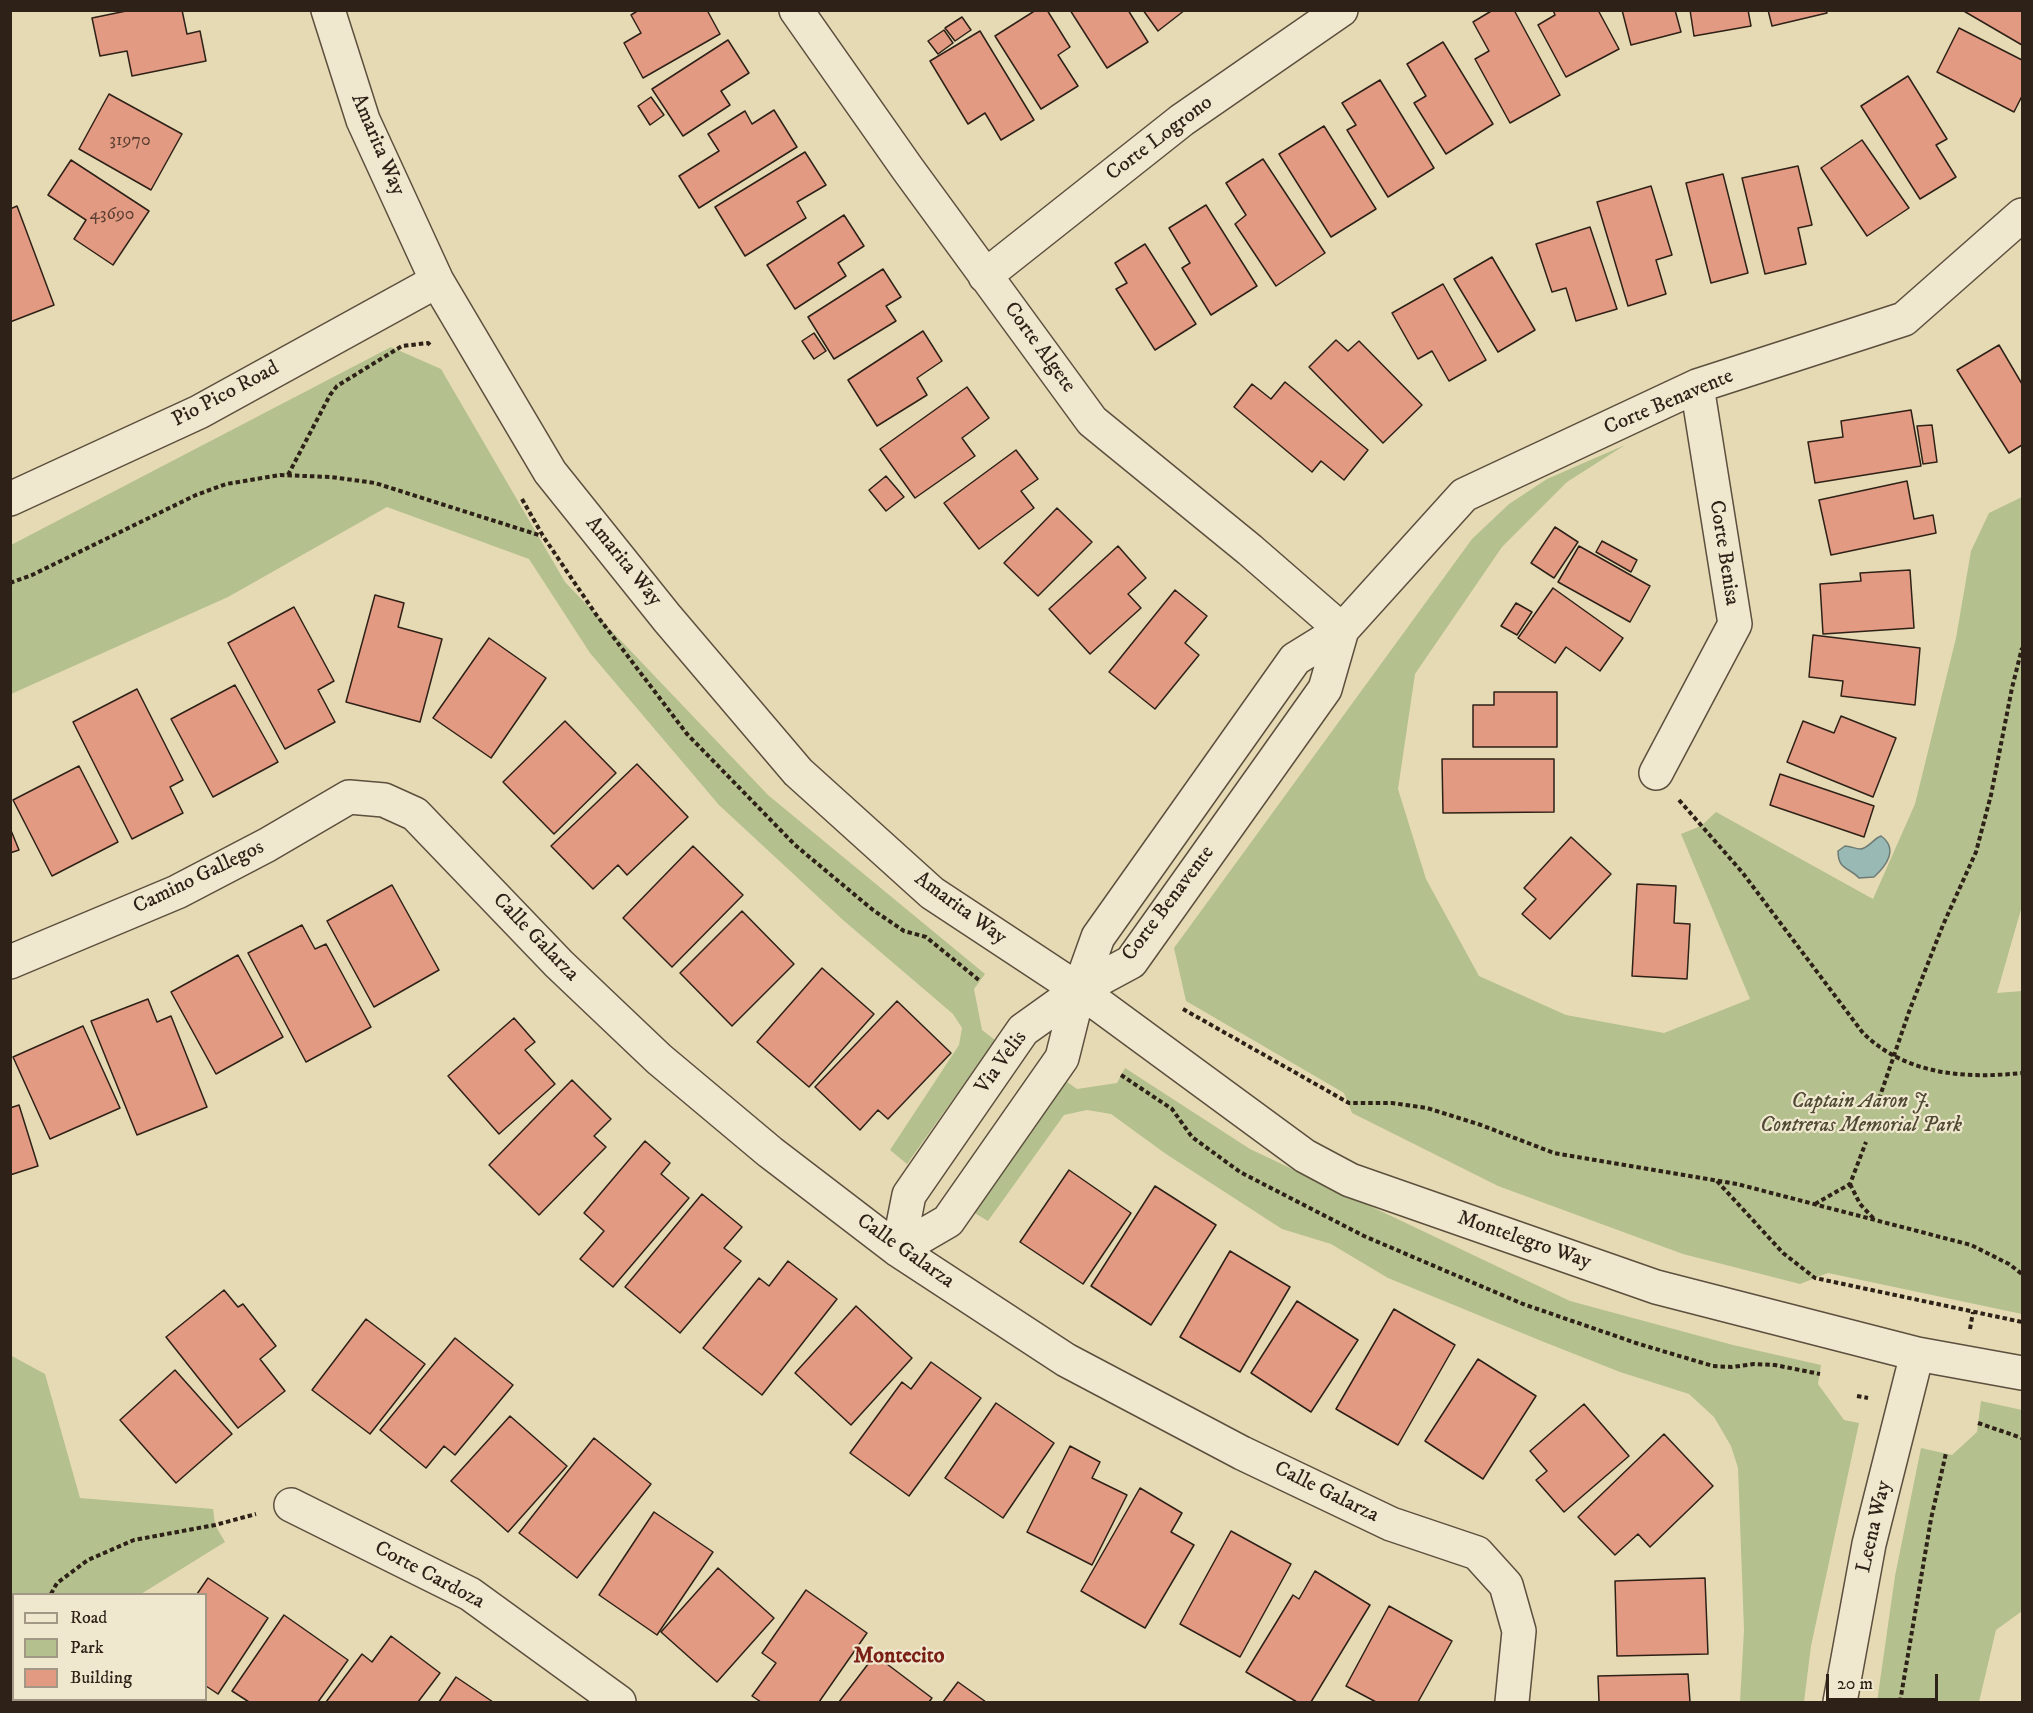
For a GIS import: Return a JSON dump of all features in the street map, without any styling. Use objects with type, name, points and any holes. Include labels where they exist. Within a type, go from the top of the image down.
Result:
[{"type":"street","name":"Amarita Way","points":[[328,10],[363,120],[437,281],[550,472],[667,618],[798,772],[932,893],[1079,990]]},
{"type":"street","name":"Corte Algete","points":[[796,10],[985,276],[1092,421],[1250,550],[1342,630]]},
{"type":"street","name":"Corte Logrono","points":[[985,276],[1182,120],[1341,10]]},
{"type":"street","name":"Corte Benavente","points":[[1079,990],[1100,934],[1295,659],[1342,630],[1464,495],[1698,386],[1904,319],[2022,215]]},
{"type":"street","name":"Pio Pico Road","points":[[10,498],[199,412],[437,281]]},
{"type":"street","name":"Corte Benisa","points":[[1656,773],[1735,624],[1698,386]]},
{"type":"street","name":"Camino Gallegos","points":[[10,962],[177,892],[267,845],[349,797],[384,800]]},
{"type":"street","name":"Calle Galarza","points":[[384,800],[415,814],[559,964],[659,1059],[770,1152],[898,1250],[1066,1360],[1242,1453],[1380,1519],[1477,1553],[1506,1585],[1519,1631],[1512,1702]]},
{"type":"street","points":[[898,1250],[948,1221],[1062,1058],[1079,990]]},
{"type":"street","name":"Via Velis","points":[[898,1250],[909,1194],[1023,1030],[1079,990]]},
{"type":"street","name":"Montelegro Way","points":[[1079,990],[1305,1156],[1350,1180],[1656,1287],[1917,1354],[2022,1372]]},
{"type":"street","name":"Leena Way","points":[[1840,1702],[1869,1544],[1917,1354]]},
{"type":"street","name":"Corte Cardoza","points":[[291,1505],[470,1594],[619,1702]]},
{"type":"path","points":[[288,475],[337,386],[402,346],[428,343]]},
{"type":"path","points":[[10,583],[195,495],[226,484],[280,475],[331,477],[375,483],[543,536]]},
{"type":"path","points":[[1879,1099],[1910,1009],[1943,925],[1976,852],[1991,795],[2022,648]]},
{"type":"path","points":[[1656,773],[1742,872],[1863,1033],[1878,1047],[1917,1067],[1961,1074],[1998,1076],[2022,1073]]},
{"type":"path","points":[[1183,1009],[1349,1103],[1392,1103],[1427,1108],[1481,1125],[1554,1153],[1717,1181],[1814,1204],[1971,1245],[2009,1264],[2022,1274]]},
{"type":"path","points":[[1121,1075],[1172,1109],[1192,1137],[1240,1172],[1364,1236],[1523,1304],[1640,1344],[1713,1366],[1775,1365],[1820,1374]]},
{"type":"path","points":[[1814,1204],[1850,1184],[1866,1142]]},
{"type":"path","points":[[1717,1181],[1783,1253],[1815,1278],[2022,1322]]},
{"type":"path","points":[[1850,1184],[1860,1204],[1876,1221]]},
{"type":"path","points":[[1978,1423],[2022,1438]]},
{"type":"path","points":[[1900,1702],[1929,1530],[1946,1453]]},
{"type":"path","points":[[52,1593],[57,1582],[88,1560],[134,1540],[215,1525],[291,1505]]},
{"type":"green space","points":[[391,347],[441,369],[565,582],[768,795],[985,974],[974,989],[982,1030],[995,1040],[907,1164],[890,1150],[959,1045],[962,1028],[953,1014],[843,920],[719,805],[590,653],[529,559],[387,507],[228,597],[11,694],[11,545]]},
{"type":"green space","name":"Captain Aaron J. Contreras Memorial Park","points":[[1625,445],[1567,482],[1502,547],[1415,674],[1398,789],[1426,879],[1479,976],[1566,1015],[1664,1033],[1750,999],[1681,834],[1701,826],[1716,812],[1873,899],[1915,804],[1956,638],[1971,551],[1989,513],[2022,497],[2022,906],[1997,993],[2022,991],[2022,1314],[1828,1273],[1800,1284],[1683,1254],[1498,1186],[1352,1113],[1344,1093],[1186,1001],[1174,948],[1472,539],[1509,504],[1547,479]]},
{"type":"green space","points":[[1125,1068],[1250,1149],[1570,1301],[1733,1345],[1821,1365],[1818,1384],[1844,1420],[1859,1423],[1811,1646],[1804,1702],[1740,1702],[1744,1630],[1738,1468],[1731,1446],[1714,1417],[1689,1394],[1620,1372],[1544,1342],[1388,1278],[1331,1244],[1282,1229],[1166,1154],[1111,1114],[1087,1110],[1064,1115],[988,1221],[973,1212],[1063,1079],[1077,1089],[1117,1083]]},
{"type":"green space","points":[[10,1355],[45,1374],[80,1498],[213,1509],[215,1525],[225,1542],[143,1593],[12,1593],[12,1701],[130,1702],[11,1702]]},
{"type":"green space","points":[[1981,1401],[2022,1410],[2022,1611],[1996,1630],[1979,1702],[1877,1702],[1895,1576],[1921,1448],[1952,1455],[1977,1432]]},
{"type":"water","points":[[1881,836],[1889,846],[1890,852],[1883,868],[1874,877],[1859,878],[1842,865],[1838,851],[1845,846],[1863,849]]},
{"type":"building","points":[[131,10],[182,10],[187,34],[200,31],[206,61],[132,76],[127,51],[100,56],[92,18]]},
{"type":"building","points":[[639,10],[707,10],[720,34],[643,78],[624,43],[641,33],[631,15]]},
{"type":"building","points":[[1036,10],[1047,10],[1070,47],[1058,55],[1078,86],[1041,109],[995,36]]},
{"type":"building","points":[[1070,10],[1128,10],[1148,42],[1107,68]]},
{"type":"building","points":[[1143,10],[1185,10],[1158,31]]},
{"type":"building","points":[[1493,10],[1514,10],[1560,95],[1510,123],[1475,59],[1489,51],[1473,22]]},
{"type":"building","points":[[1553,10],[1598,10],[1619,49],[1566,77],[1538,25],[1555,15]]},
{"type":"building","points":[[1622,10],[1675,10],[1681,32],[1631,45]]},
{"type":"building","points":[[1690,10],[1748,10],[1751,26],[1694,36]]},
{"type":"building","points":[[1768,10],[1826,10],[1827,13],[1772,26]]},
{"type":"building","points":[[1962,10],[2022,10],[2022,45]]},
{"type":"building","points":[[962,17],[971,30],[955,41],[945,28]]},
{"type":"building","points":[[1959,28],[2022,60],[2022,96],[2014,112],[1937,72]]},
{"type":"building","points":[[944,30],[953,43],[938,54],[928,41]]},
{"type":"building","points":[[980,31],[1034,120],[1001,140],[985,113],[968,124],[930,61]]},
{"type":"building","points":[[728,40],[749,73],[721,91],[730,105],[683,136],[652,89]]},
{"type":"building","points":[[1443,42],[1493,124],[1446,154],[1414,103],[1426,96],[1407,64]]},
{"type":"building","points":[[1908,76],[1947,139],[1936,145],[1956,177],[1920,199],[1861,106]]},
{"type":"building","points":[[1380,80],[1434,168],[1388,197],[1347,130],[1356,125],[1342,103]]},
{"type":"building","points":[[109,94],[182,134],[151,190],[79,149]]},
{"type":"building","points":[[651,97],[664,115],[650,125],[638,106]]},
{"type":"building","points":[[774,110],[797,147],[699,208],[679,176],[719,151],[708,134],[745,111],[752,124]]},
{"type":"building","points":[[1324,126],[1376,209],[1331,237],[1279,154]]},
{"type":"building","points":[[1862,140],[1909,208],[1867,236],[1821,168]]},
{"type":"building","points":[[805,152],[826,185],[797,202],[806,218],[745,256],[715,207]]},
{"type":"building","points":[[1263,159],[1325,253],[1276,286],[1235,224],[1246,215],[1226,183]]},
{"type":"building","points":[[71,160],[149,211],[113,265],[74,239],[86,220],[48,195]]},
{"type":"building","points":[[1798,166],[1812,225],[1798,228],[1806,264],[1765,274],[1742,178]]},
{"type":"building","points":[[1723,174],[1748,273],[1711,283],[1686,183]]},
{"type":"building","points":[[1651,186],[1672,255],[1656,260],[1666,294],[1628,306],[1597,202]]},
{"type":"building","points":[[1206,205],[1257,286],[1211,315],[1182,268],[1190,263],[1169,228]]},
{"type":"building","points":[[17,206],[54,305],[10,322],[10,209]]},
{"type":"building","points":[[844,215],[864,246],[838,263],[846,276],[795,309],[767,265]]},
{"type":"building","points":[[1590,227],[1617,309],[1576,321],[1566,288],[1552,292],[1536,244]]},
{"type":"building","points":[[1145,244],[1196,324],[1155,350],[1116,289],[1127,283],[1115,263]]},
{"type":"building","points":[[1492,257],[1535,330],[1498,352],[1454,279]]},
{"type":"building","points":[[883,269],[901,297],[886,306],[896,321],[834,359],[808,317]]},
{"type":"building","points":[[1443,284],[1486,360],[1449,381],[1432,351],[1418,359],[1392,313]]},
{"type":"building","points":[[923,331],[942,361],[917,378],[927,395],[877,426],[848,380]]},
{"type":"building","points":[[814,333],[826,351],[814,359],[802,341]]},
{"type":"building","points":[[1336,340],[1348,351],[1359,341],[1422,405],[1383,443],[1309,367]]},
{"type":"building","points":[[1999,345],[2022,384],[2022,445],[2009,453],[1957,370]]},
{"type":"building","points":[[1285,382],[1368,450],[1344,480],[1321,461],[1312,472],[1234,407],[1252,384],[1271,399]]},
{"type":"building","points":[[967,387],[989,418],[962,438],[975,456],[915,498],[880,449]]},
{"type":"building","points":[[1911,410],[1921,466],[1815,483],[1808,442],[1843,437],[1841,421]]},
{"type":"building","points":[[1932,425],[1937,462],[1923,464],[1917,426]]},
{"type":"building","points":[[1016,450],[1038,479],[1021,491],[1034,508],[979,549],[944,503]]},
{"type":"building","points":[[886,476],[904,497],[886,511],[869,490]]},
{"type":"building","points":[[1907,481],[1914,519],[1933,515],[1936,533],[1831,555],[1819,500]]},
{"type":"building","points":[[1057,508],[1092,542],[1038,596],[1004,563]]},
{"type":"building","points":[[1555,527],[1578,542],[1554,578],[1531,563]]},
{"type":"building","points":[[1602,541],[1637,560],[1631,572],[1596,552]]},
{"type":"building","points":[[1118,546],[1146,578],[1128,594],[1141,608],[1090,654],[1049,609]]},
{"type":"building","points":[[1579,546],[1650,586],[1630,622],[1558,582]]},
{"type":"building","points":[[1910,570],[1914,628],[1823,634],[1820,584],[1861,581],[1860,573]]},
{"type":"building","points":[[1553,588],[1623,638],[1600,671],[1566,647],[1555,663],[1518,638]]},
{"type":"building","points":[[1175,590],[1207,616],[1185,643],[1199,655],[1155,709],[1109,672]]},
{"type":"building","points":[[375,595],[404,603],[398,627],[442,639],[420,722],[346,702]]},
{"type":"building","points":[[1516,603],[1532,612],[1517,635],[1501,626]]},
{"type":"building","points":[[294,607],[334,681],[318,690],[335,722],[285,749],[228,643]]},
{"type":"building","points":[[1813,635],[1920,648],[1915,705],[1841,696],[1843,681],[1809,677]]},
{"type":"building","points":[[489,638],[546,678],[491,758],[433,718]]},
{"type":"building","points":[[235,685],[278,762],[213,797],[171,719]]},
{"type":"building","points":[[137,689],[183,780],[170,787],[183,813],[132,839],[73,722]]},
{"type":"building","points":[[1494,692],[1557,692],[1557,747],[1473,747],[1473,705],[1494,705]]},
{"type":"building","points":[[1841,716],[1896,738],[1873,797],[1787,762],[1803,721],[1834,733]]},
{"type":"building","points":[[565,721],[616,773],[554,834],[503,782]]},
{"type":"building","points":[[1442,759],[1554,759],[1554,812],[1443,813]]},
{"type":"building","points":[[637,764],[688,817],[627,875],[618,865],[593,889],[551,846]]},
{"type":"building","points":[[79,766],[118,842],[52,876],[13,800]]},
{"type":"building","points":[[1780,774],[1874,806],[1864,837],[1770,805]]},
{"type":"building","points":[[10,828],[19,850],[10,853]]},
{"type":"building","points":[[1571,837],[1611,874],[1550,939],[1522,914],[1536,899],[1524,888]]},
{"type":"building","points":[[693,846],[743,895],[672,967],[623,918]]},
{"type":"building","points":[[1637,884],[1676,886],[1674,923],[1690,924],[1687,979],[1632,976]]},
{"type":"building","points":[[392,885],[439,970],[374,1007],[327,921]]},
{"type":"building","points":[[742,911],[794,964],[732,1026],[680,973]]},
{"type":"building","points":[[302,925],[315,949],[326,944],[371,1027],[306,1062],[248,953]]},
{"type":"building","points":[[238,955],[283,1037],[216,1074],[171,992]]},
{"type":"building","points":[[822,968],[874,1014],[809,1087],[757,1042]]},
{"type":"building","points":[[148,999],[157,1022],[171,1016],[207,1107],[137,1135],[91,1021]]},
{"type":"building","points":[[897,1001],[951,1053],[888,1119],[878,1110],[860,1130],[815,1087]]},
{"type":"building","points":[[514,1018],[535,1042],[525,1050],[555,1084],[499,1134],[448,1076]]},
{"type":"building","points":[[83,1026],[120,1108],[50,1139],[13,1057]]},
{"type":"building","points":[[572,1080],[611,1119],[594,1136],[606,1147],[539,1215],[489,1165]]},
{"type":"building","points":[[19,1105],[38,1166],[10,1175],[10,1108]]},
{"type":"building","points":[[645,1141],[670,1163],[661,1174],[689,1198],[613,1287],[580,1259],[604,1231],[584,1213]]},
{"type":"building","points":[[1069,1170],[1131,1213],[1083,1284],[1020,1242]]},
{"type":"building","points":[[1155,1186],[1216,1225],[1151,1325],[1091,1286]]},
{"type":"building","points":[[702,1194],[742,1227],[724,1248],[741,1261],[680,1333],[625,1287]]},
{"type":"building","points":[[1230,1251],[1290,1287],[1240,1372],[1180,1337]]},
{"type":"building","points":[[788,1261],[837,1299],[762,1395],[703,1348],[759,1278],[769,1286]]},
{"type":"building","points":[[224,1290],[238,1307],[243,1304],[276,1346],[260,1359],[285,1391],[238,1428],[166,1337]]},
{"type":"building","points":[[1297,1301],[1358,1340],[1311,1412],[1251,1373]]},
{"type":"building","points":[[856,1306],[912,1358],[851,1425],[795,1373]]},
{"type":"building","points":[[1394,1309],[1455,1345],[1398,1445],[1336,1409]]},
{"type":"building","points":[[366,1319],[425,1364],[370,1434],[312,1390]]},
{"type":"building","points":[[455,1338],[513,1385],[455,1455],[444,1446],[426,1468],[380,1430]]},
{"type":"building","points":[[1478,1359],[1536,1396],[1483,1479],[1425,1441]]},
{"type":"building","points":[[931,1362],[981,1398],[909,1496],[850,1453],[902,1382],[911,1389]]},
{"type":"building","points":[[175,1370],[232,1434],[176,1483],[120,1420]]},
{"type":"building","points":[[996,1403],[1054,1443],[1003,1518],[945,1478]]},
{"type":"building","points":[[1584,1404],[1629,1456],[1564,1512],[1536,1480],[1547,1471],[1530,1451]]},
{"type":"building","points":[[510,1416],[567,1466],[508,1532],[451,1481]]},
{"type":"building","points":[[1664,1434],[1713,1486],[1650,1547],[1638,1534],[1615,1555],[1578,1517]]},
{"type":"building","points":[[594,1438],[651,1484],[577,1578],[519,1533]]},
{"type":"building","points":[[1070,1446],[1100,1462],[1092,1478],[1127,1495],[1092,1565],[1027,1532]]},
{"type":"building","points":[[1140,1488],[1182,1513],[1171,1532],[1194,1545],[1145,1628],[1081,1591]]},
{"type":"building","points":[[654,1512],[713,1552],[657,1635],[599,1595]]},
{"type":"building","points":[[1231,1531],[1291,1564],[1240,1657],[1180,1624]]},
{"type":"building","points":[[718,1568],[774,1618],[717,1682],[661,1632]]},
{"type":"building","points":[[1315,1571],[1370,1605],[1311,1702],[1297,1702],[1246,1672],[1293,1595],[1299,1599]]},
{"type":"building","points":[[208,1578],[268,1618],[218,1694],[207,1687],[207,1593],[198,1593]]},
{"type":"building","points":[[1705,1578],[1708,1654],[1617,1656],[1615,1581]]},
{"type":"building","points":[[806,1590],[867,1633],[819,1702],[761,1702],[752,1696],[776,1663],[762,1653]]},
{"type":"building","points":[[1389,1606],[1452,1641],[1418,1702],[1376,1702],[1346,1686]]},
{"type":"building","points":[[284,1615],[348,1660],[318,1702],[249,1702],[232,1691]]},
{"type":"building","points":[[391,1636],[440,1673],[418,1702],[326,1702],[362,1654],[372,1662]]},
{"type":"building","points":[[875,1655],[932,1698],[929,1702],[839,1702]]},
{"type":"building","points":[[1688,1674],[1690,1702],[1599,1702],[1598,1676]]},
{"type":"building","points":[[456,1677],[493,1702],[439,1702]]},
{"type":"building","points":[[958,1682],[986,1702],[943,1702]]},
{"type":"district","name":"Montecito","points":[[899,1657]]}]
